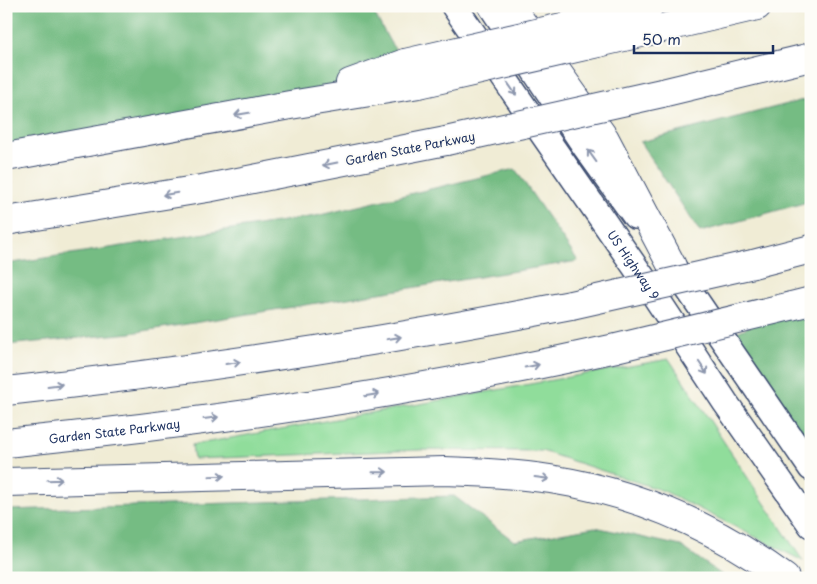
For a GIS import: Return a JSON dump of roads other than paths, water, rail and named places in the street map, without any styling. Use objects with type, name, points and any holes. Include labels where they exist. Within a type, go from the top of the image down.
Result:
[{"type":"highway","name":"US Highway 9","points":[[454,6],[811,525]]},
{"type":"highway","points":[[490,6],[586,148],[672,266],[811,468]]},
{"type":"highway","points":[[510,6],[606,139],[672,266]]},
{"type":"highway","points":[[591,33],[649,6]]},
{"type":"highway","points":[[6,157],[290,105],[412,74],[591,33],[758,6]]},
{"type":"highway","name":"Garden State Parkway","points":[[6,221],[207,188],[446,141],[662,93],[811,57]]},
{"type":"highway","points":[[6,391],[289,355],[417,334],[571,305],[811,250]]},
{"type":"highway","name":"Garden State Parkway","points":[[6,443],[250,413],[400,391],[524,368],[616,348],[801,303]]},
{"type":"highway","points":[[6,482],[444,471],[506,474],[550,479],[617,494],[650,504],[683,518],[743,550],[785,578]]}]
